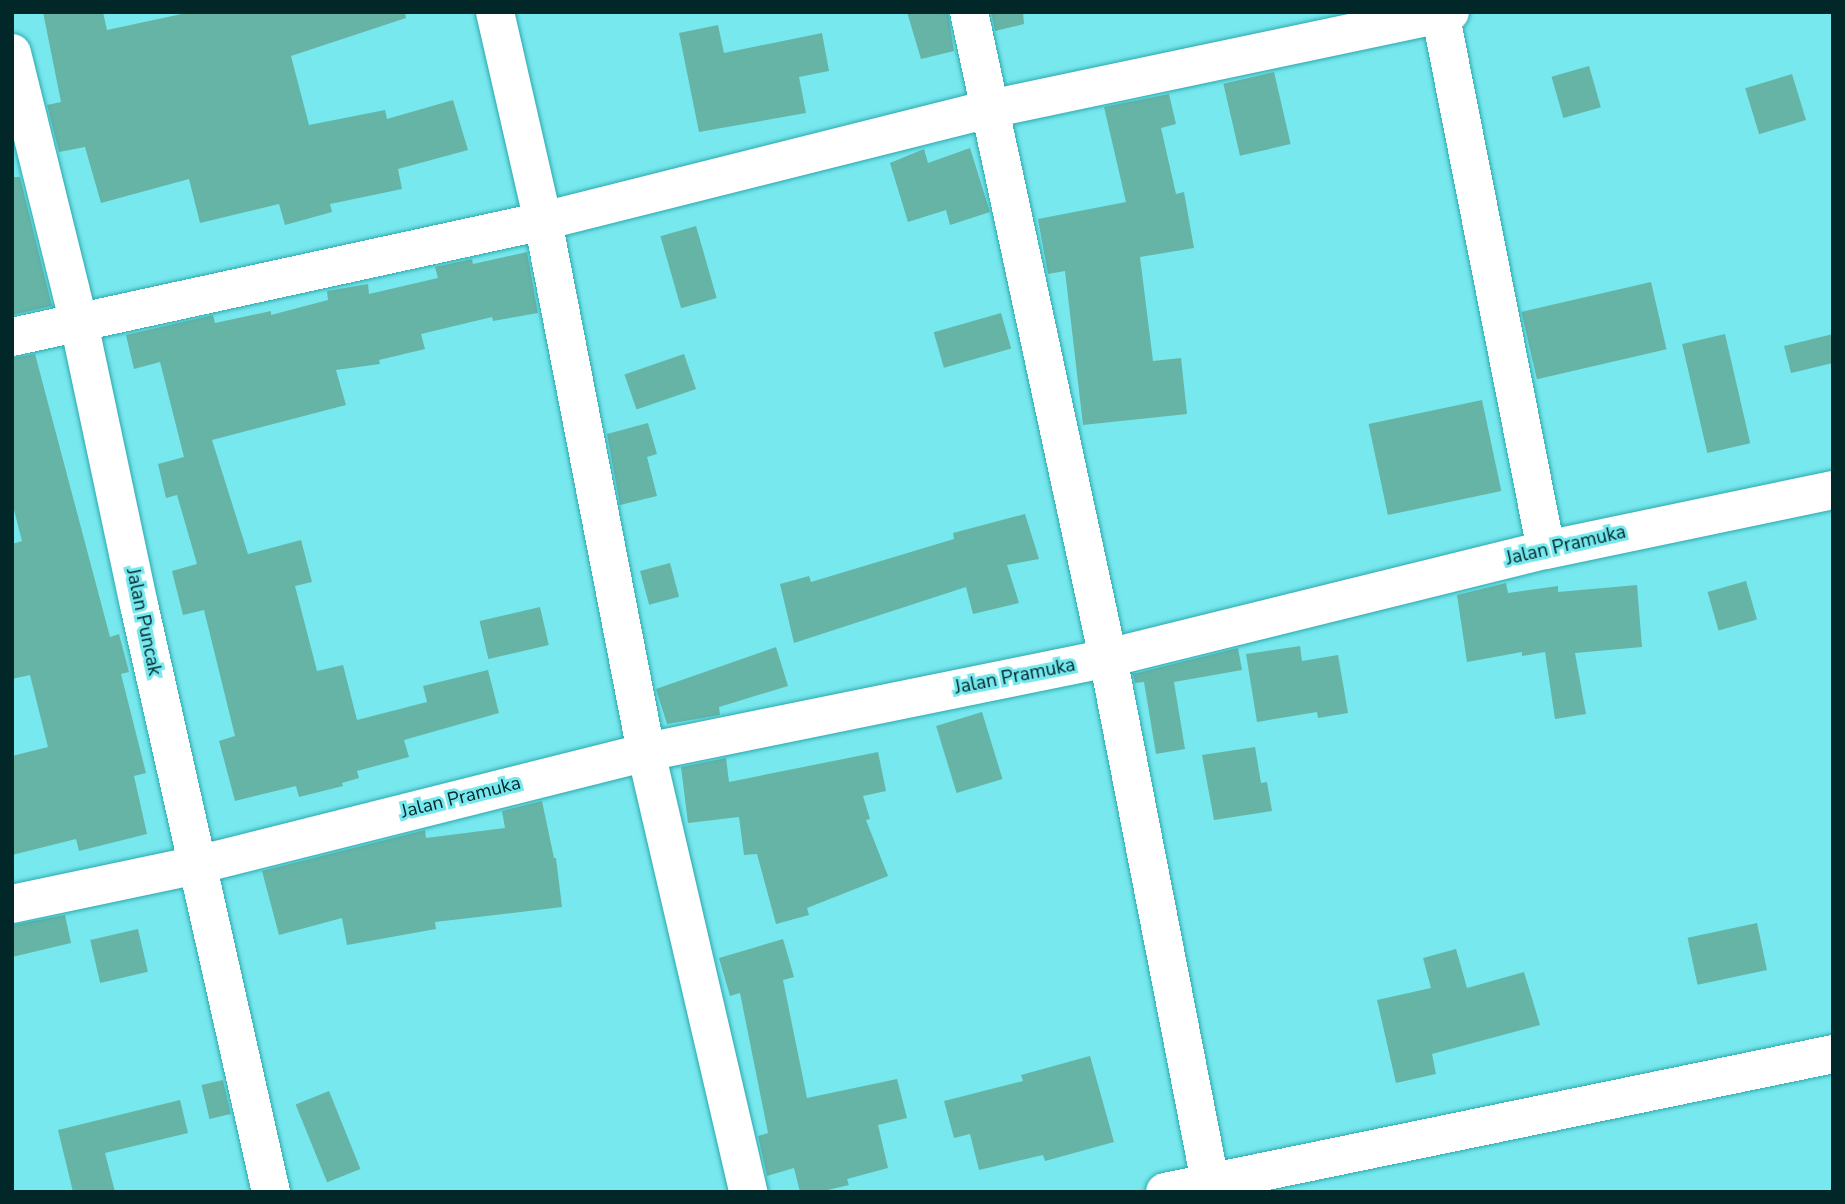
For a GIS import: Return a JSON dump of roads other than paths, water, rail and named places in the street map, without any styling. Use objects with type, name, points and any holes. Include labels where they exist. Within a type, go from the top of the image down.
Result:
[{"type":"street","points":[[495,12],[543,220],[646,752],[748,1192]]},
{"type":"street","points":[[969,12],[1108,658],[1210,1187]]},
{"type":"street","points":[[12,337],[543,220],[990,109],[1444,13],[1546,550]]},
{"type":"street","name":"Jalan Puncak","points":[[12,53],[79,323],[271,1192]]},
{"type":"street","name":"Jalan Pramuka","points":[[12,904],[197,865],[646,752],[1108,658],[1546,550],[1833,490]]},
{"type":"street","points":[[1165,1192],[1210,1187],[1833,1054]]}]
